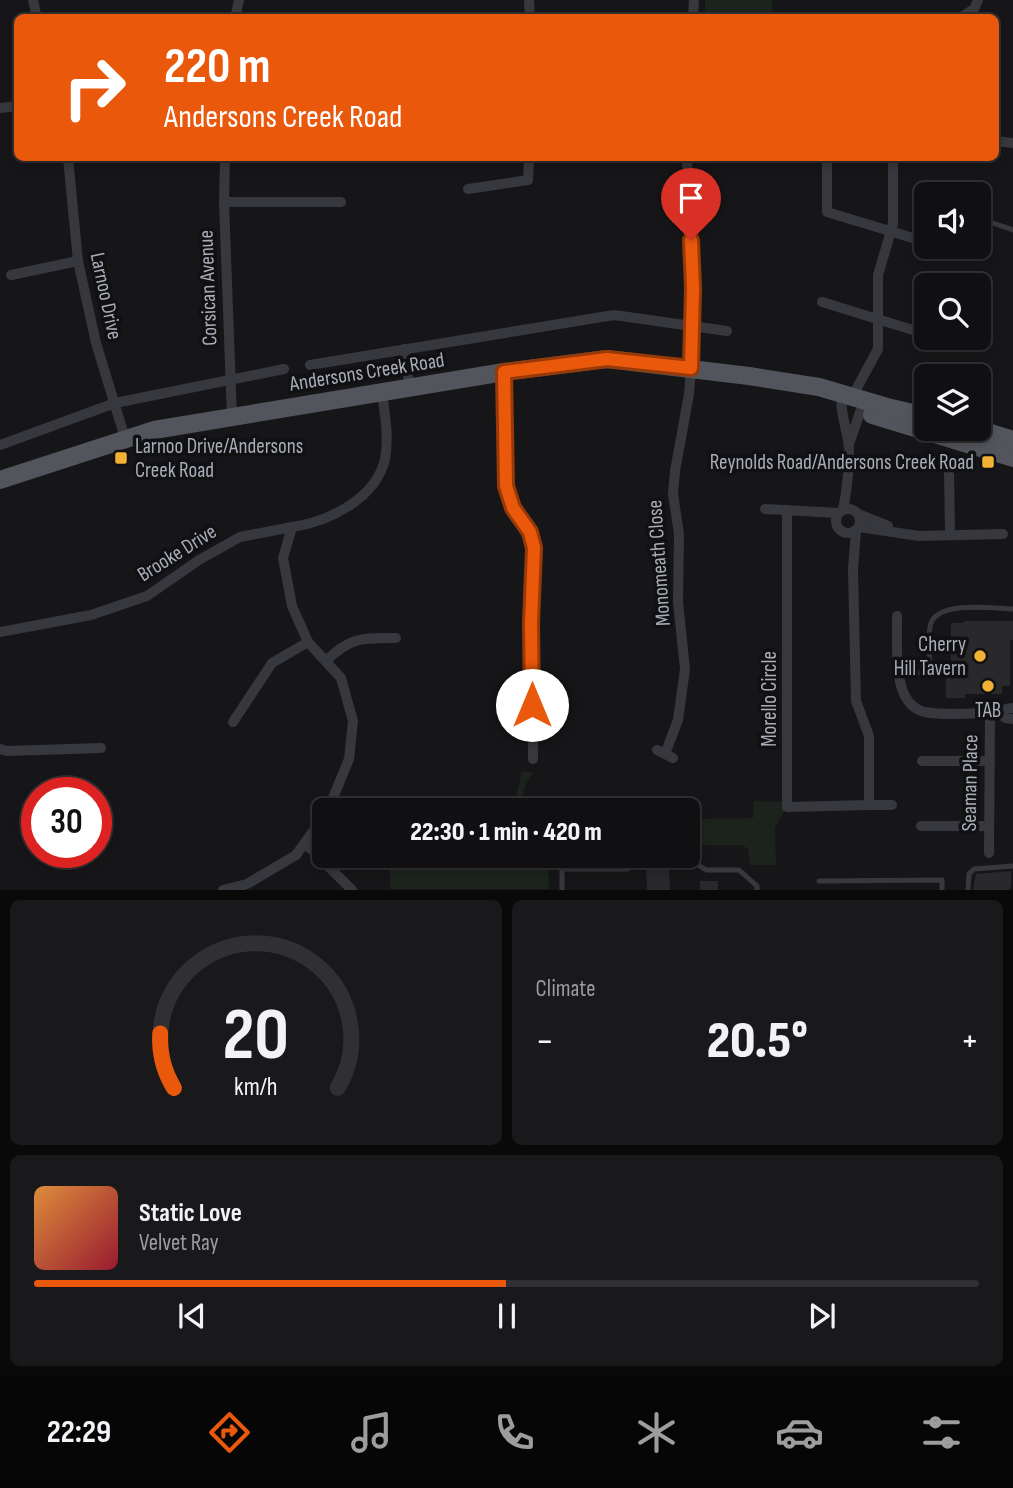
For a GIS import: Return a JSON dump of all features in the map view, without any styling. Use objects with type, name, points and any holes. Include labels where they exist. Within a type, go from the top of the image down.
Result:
[{"type":"main road","name":"Andersons Creek Road","points":[[0,480],[154,430],[504,372],[607,359],[691,368],[818,387],[852,402],[1013,458]]},
{"type":"main road","name":"Andersons Creek Road","points":[[852,402],[914,414]]},
{"type":"main road","points":[[991,433],[1013,440]]},
{"type":"street","points":[[966,14],[974,9],[978,0]]},
{"type":"street","name":"Larnoo Drive","points":[[68,161],[78,261],[96,343],[125,438]]},
{"type":"street","name":"Corsican Avenue","points":[[225,161],[232,417]]},
{"type":"street","points":[[468,190],[528,180],[529,161]]},
{"type":"street","name":"Monomeath Close","points":[[665,754],[678,720],[684,682],[678,591],[678,534],[673,494],[691,368],[693,288],[687,161]]},
{"type":"street","points":[[827,161],[827,212],[914,238]]},
{"type":"street","points":[[869,805],[869,736],[856,701],[853,569],[857,529],[848,512],[847,491],[852,402],[878,349],[878,275],[893,224],[893,161]]},
{"type":"street","points":[[224,202],[341,202]]},
{"type":"street","points":[[11,275],[78,261]]},
{"type":"street","points":[[822,302],[914,330]]},
{"type":"street","points":[[310,365],[614,315],[727,331]]},
{"type":"street","points":[[404,349],[410,389]]},
{"type":"street","points":[[0,446],[115,403],[284,369]]},
{"type":"street","points":[[504,372],[506,486],[513,508],[530,532],[534,548],[531,623],[533,759]]},
{"type":"street","name":"Brooke Drive","points":[[0,632],[91,615],[136,600],[147,596],[199,560],[240,537],[316,524],[345,509],[372,485],[384,461],[387,435],[382,393]]},
{"type":"street","points":[[849,447],[852,402]]},
{"type":"street","points":[[950,469],[950,534]]},
{"type":"street","points":[[765,509],[848,512],[903,533]]},
{"type":"street","name":"Morello Circle","points":[[787,510],[788,807],[891,805]]},
{"type":"street","points":[[802,512],[841,530],[857,529],[919,536],[1003,534]]},
{"type":"street","points":[[848,512],[836,521],[848,541],[853,569]]},
{"type":"street","points":[[292,527],[283,558],[292,606],[308,642],[341,678],[354,721],[349,758],[333,798]]},
{"type":"street","points":[[897,616],[902,693],[912,706],[925,712],[995,713],[1013,708]]},
{"type":"street","points":[[326,661],[341,646],[365,638],[396,638]]},
{"type":"street","points":[[233,722],[272,663],[308,642]]},
{"type":"street","points":[[995,713],[1013,719]]},
{"type":"street","name":"Seaman Place","points":[[989,853],[990,761],[995,713]]},
{"type":"street","points":[[0,749],[101,748]]},
{"type":"street","points":[[922,761],[990,761]]},
{"type":"street","points":[[921,826],[989,826]]},
{"type":"street","points":[[223,890],[247,884],[296,855],[312,833]]},
{"type":"street","points":[[305,843],[352,890]]},
{"type":"lane","points":[[991,222],[1013,230]]},
{"type":"lane","points":[[900,673],[930,673],[931,623],[949,608],[1013,609]]},
{"type":"lane","points":[[562,890],[562,869],[627,869],[647,860],[692,861],[706,870],[739,870],[757,886],[757,890]]},
{"type":"lane","points":[[968,890],[969,874],[974,869],[1013,866]]},
{"type":"lane","points":[[819,881],[942,880],[942,890]]},
{"type":"shaded area","points":[[705,0],[772,0],[773,14],[705,14]]},
{"type":"shaded area","points":[[522,771],[533,773],[526,783],[522,798],[516,798]]},
{"type":"shaded area","points":[[754,801],[785,802],[785,810],[775,828],[776,865],[750,865],[748,849],[742,845],[700,845],[700,819],[753,818]]},
{"type":"shaded area","points":[[390,868],[548,868],[549,889],[390,889]]},
{"type":"building","name":"Cherry Hill Tavern","points":[[1013,621],[1013,640],[1010,640],[1010,686],[1002,686],[1002,694],[965,694],[965,698],[946,698],[946,666],[951,666],[951,623]]},
{"type":"building","points":[[646,868],[669,868],[670,890],[647,890]]},
{"type":"building","points":[[1011,871],[1009,890],[973,890],[976,874]]},
{"type":"building","points":[[700,881],[718,881],[718,890],[700,890]]},
{"type":"place","name":"Larnoo Drive/Andersons Creek Road","points":[[121,458]]},
{"type":"place","name":"Reynolds Road/Andersons Creek Road","points":[[988,462]]},
{"type":"place","name":"Cherry Hill Tavern","points":[[980,656]]},
{"type":"place","name":"TAB","points":[[988,686]]},
{"type":"route","points":[[532,705],[534,548],[530,532],[513,508],[506,486],[504,372],[607,359],[691,368],[691,240]]}]
